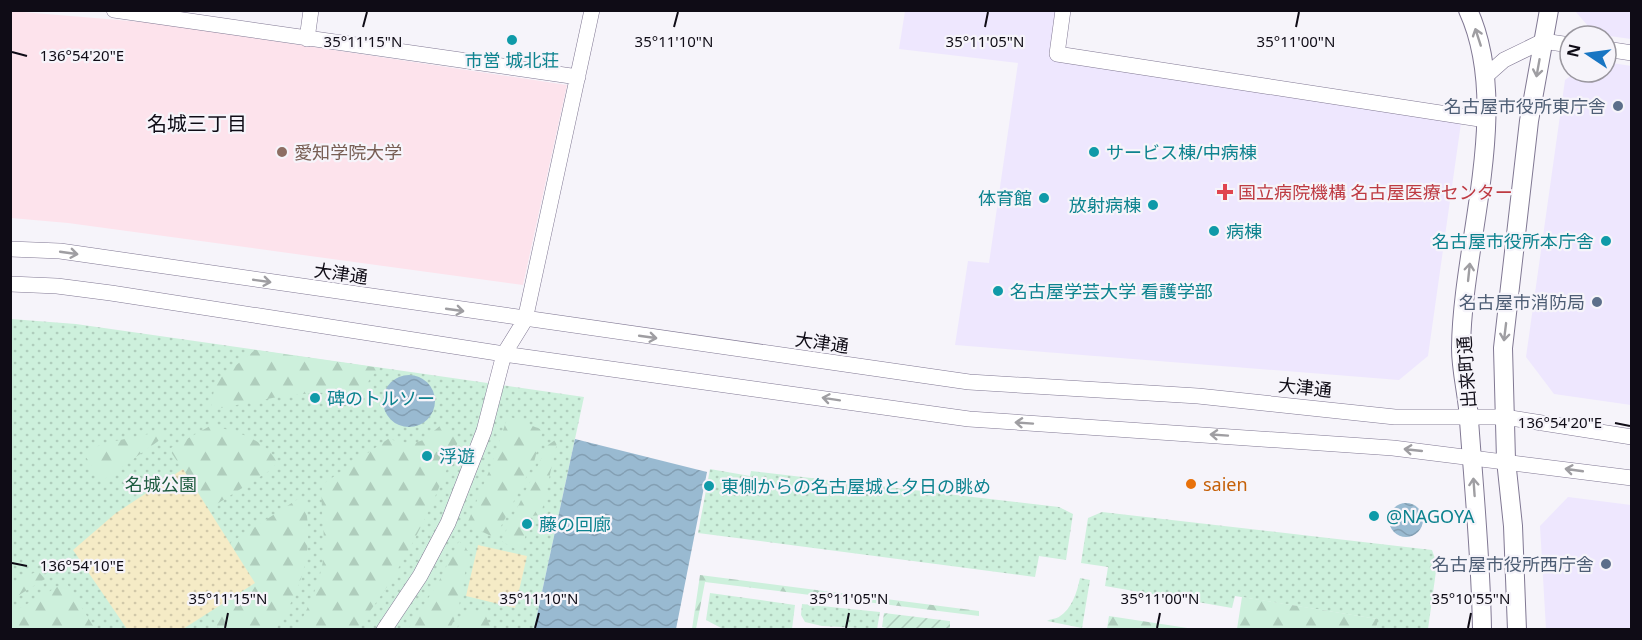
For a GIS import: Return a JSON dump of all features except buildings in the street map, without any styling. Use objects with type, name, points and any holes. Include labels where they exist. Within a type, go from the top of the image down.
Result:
[{"type":"main road","name":"出来町通","points":[[1468,10],[1483,53],[1486,76],[1486,120],[1461,351],[1469,417],[1481,574],[1482,630]]},
{"type":"main road","name":"出来町通","points":[[1517,630],[1513,526],[1506,460],[1503,348],[1529,121],[1549,10]]},
{"type":"street","points":[[114,10],[191,16],[308,39],[578,77]]},
{"type":"street","points":[[308,39],[311,10]]},
{"type":"street","points":[[384,630],[420,576],[471,471],[504,354],[525,320],[592,10]]},
{"type":"street","points":[[1063,10],[1058,54],[1486,120]]},
{"type":"street","points":[[1486,76],[1504,60],[1543,41],[1558,43]]},
{"type":"street","name":"大津通","points":[[10,249],[60,251],[525,320],[969,382],[1198,396],[1395,417],[1504,417],[1632,437]]},
{"type":"street","points":[[10,284],[57,286],[111,293],[504,354],[969,419],[1284,439],[1472,456],[1632,478]]},
{"type":"shaded area","name":"愛知学院大学","points":[[10,11],[155,23],[567,85],[523,285],[68,223],[11,218]]},
{"type":"shaded area","name":"国立病院機構 名古屋医療センター","points":[[905,11],[1059,11],[1052,59],[1461,123],[1428,356],[1399,380],[955,345],[968,261],[989,263],[1018,63],[899,49]]},
{"type":"shaded area","points":[[1575,11],[1631,11],[1631,39],[1618,37],[1618,24],[1586,24]]},
{"type":"shaded area","points":[[1618,64],[1631,66],[1631,405],[1554,394],[1526,357],[1564,84],[1618,84]]},
{"type":"shaded area","points":[[1568,497],[1631,505],[1631,629],[1546,629],[1540,526]]},
{"type":"green space","name":"名城公園","points":[[11,319],[76,324],[584,397],[534,629],[11,630]]},
{"type":"green space","points":[[255,350],[380,368],[370,378],[365,390],[288,395],[211,410],[215,382]]},
{"type":"green space","points":[[508,416],[540,429],[542,433],[534,462],[495,538],[467,524],[490,469]]},
{"type":"green space","points":[[441,425],[459,439],[414,541],[387,587],[356,629],[297,629],[315,591],[323,560],[323,484],[388,439],[412,444],[423,440]]},
{"type":"green space","points":[[210,426],[247,436],[264,446],[276,461],[274,468],[209,509],[169,449]]},
{"type":"green space","points":[[158,432],[171,432],[101,482],[83,452],[106,443]]},
{"type":"green space","points":[[558,438],[541,515],[531,516],[521,552],[501,541],[548,445]]},
{"type":"green space","points":[[710,469],[750,476],[751,471],[1059,507],[1073,514],[1066,560],[1039,556],[1035,577],[698,533]]},
{"type":"green space","points":[[301,497],[304,499],[308,534],[304,567],[300,583],[276,629],[219,629],[209,612],[255,583],[230,543]]},
{"type":"green space","points":[[1102,512],[1432,550],[1437,564],[1428,629],[1376,630],[1377,619],[1235,596],[1232,608],[1105,586],[1108,567],[1081,563],[1088,518]]},
{"type":"green space","points":[[459,541],[469,552],[458,611],[450,629],[408,629],[438,583]]},
{"type":"green space","points":[[38,571],[45,579],[11,600],[11,583]]},
{"type":"green space","points":[[700,575],[979,611],[979,616],[705,582],[696,629],[692,629]]},
{"type":"green space","points":[[1080,578],[1090,580],[1082,628],[1047,621],[1064,614],[1071,605]]},
{"type":"green space","points":[[66,582],[95,629],[11,629],[11,613]]},
{"type":"green space","points":[[710,593],[795,605],[792,629],[723,629],[706,620]]},
{"type":"green space","points":[[1242,597],[1378,619],[1376,629],[1237,629]]},
{"type":"green space","points":[[802,604],[880,612],[877,629],[822,626],[805,622],[801,615]]},
{"type":"green space","points":[[471,612],[485,613],[491,629],[457,629],[463,617]]},
{"type":"green space","points":[[884,613],[950,621],[950,629],[896,630],[882,627]]},
{"type":"green space","points":[[1109,616],[1194,629],[1107,629]]},
{"type":"sand","points":[[183,469],[255,583],[183,629],[127,629],[73,550],[116,513]]},
{"type":"sand","points":[[478,545],[527,556],[515,608],[466,596]]},
{"type":"water","points":[[404,375],[414,375],[428,382],[435,401],[428,420],[414,427],[404,427],[394,423],[387,416],[383,406],[383,396],[387,386],[394,379]]},
{"type":"water","points":[[575,439],[707,472],[676,629],[534,629]]},
{"type":"water","points":[[1406,503],[1418,508],[1423,520],[1418,532],[1406,537],[1394,532],[1389,520],[1394,508]]},
{"type":"place","name":"市営 城北荘","points":[[512,40]]},
{"type":"place","name":"名古屋市役所東庁舎","points":[[1618,106]]},
{"type":"place","name":"愛知学院大学","points":[[282,152]]},
{"type":"place","name":"サービス棟/中病棟","points":[[1094,152]]},
{"type":"place","name":"国立病院機構 名古屋医療センター","points":[[1225,192]]},
{"type":"place","name":"体育館","points":[[1044,198]]},
{"type":"place","name":"放射病棟","points":[[1153,205]]},
{"type":"place","name":"病棟","points":[[1214,231]]},
{"type":"place","name":"名古屋市役所本庁舎","points":[[1606,241]]},
{"type":"place","name":"名古屋学芸大学 看護学部","points":[[998,291]]},
{"type":"place","name":"名古屋市消防局","points":[[1597,302]]},
{"type":"place","name":"碑のトルソー","points":[[315,398]]},
{"type":"place","name":"浮遊","points":[[427,456]]},
{"type":"place","name":"saien","points":[[1191,484]]},
{"type":"place","name":"東側からの名古屋城と夕日の眺め","points":[[709,486]]},
{"type":"place","name":"@NAGOYA","points":[[1374,516]]},
{"type":"place","name":"藤の回廊","points":[[527,524]]},
{"type":"place","name":"名古屋市役所西庁舎","points":[[1606,564]]},
{"type":"district","name":"名城三丁目","points":[[197,123]]}]
